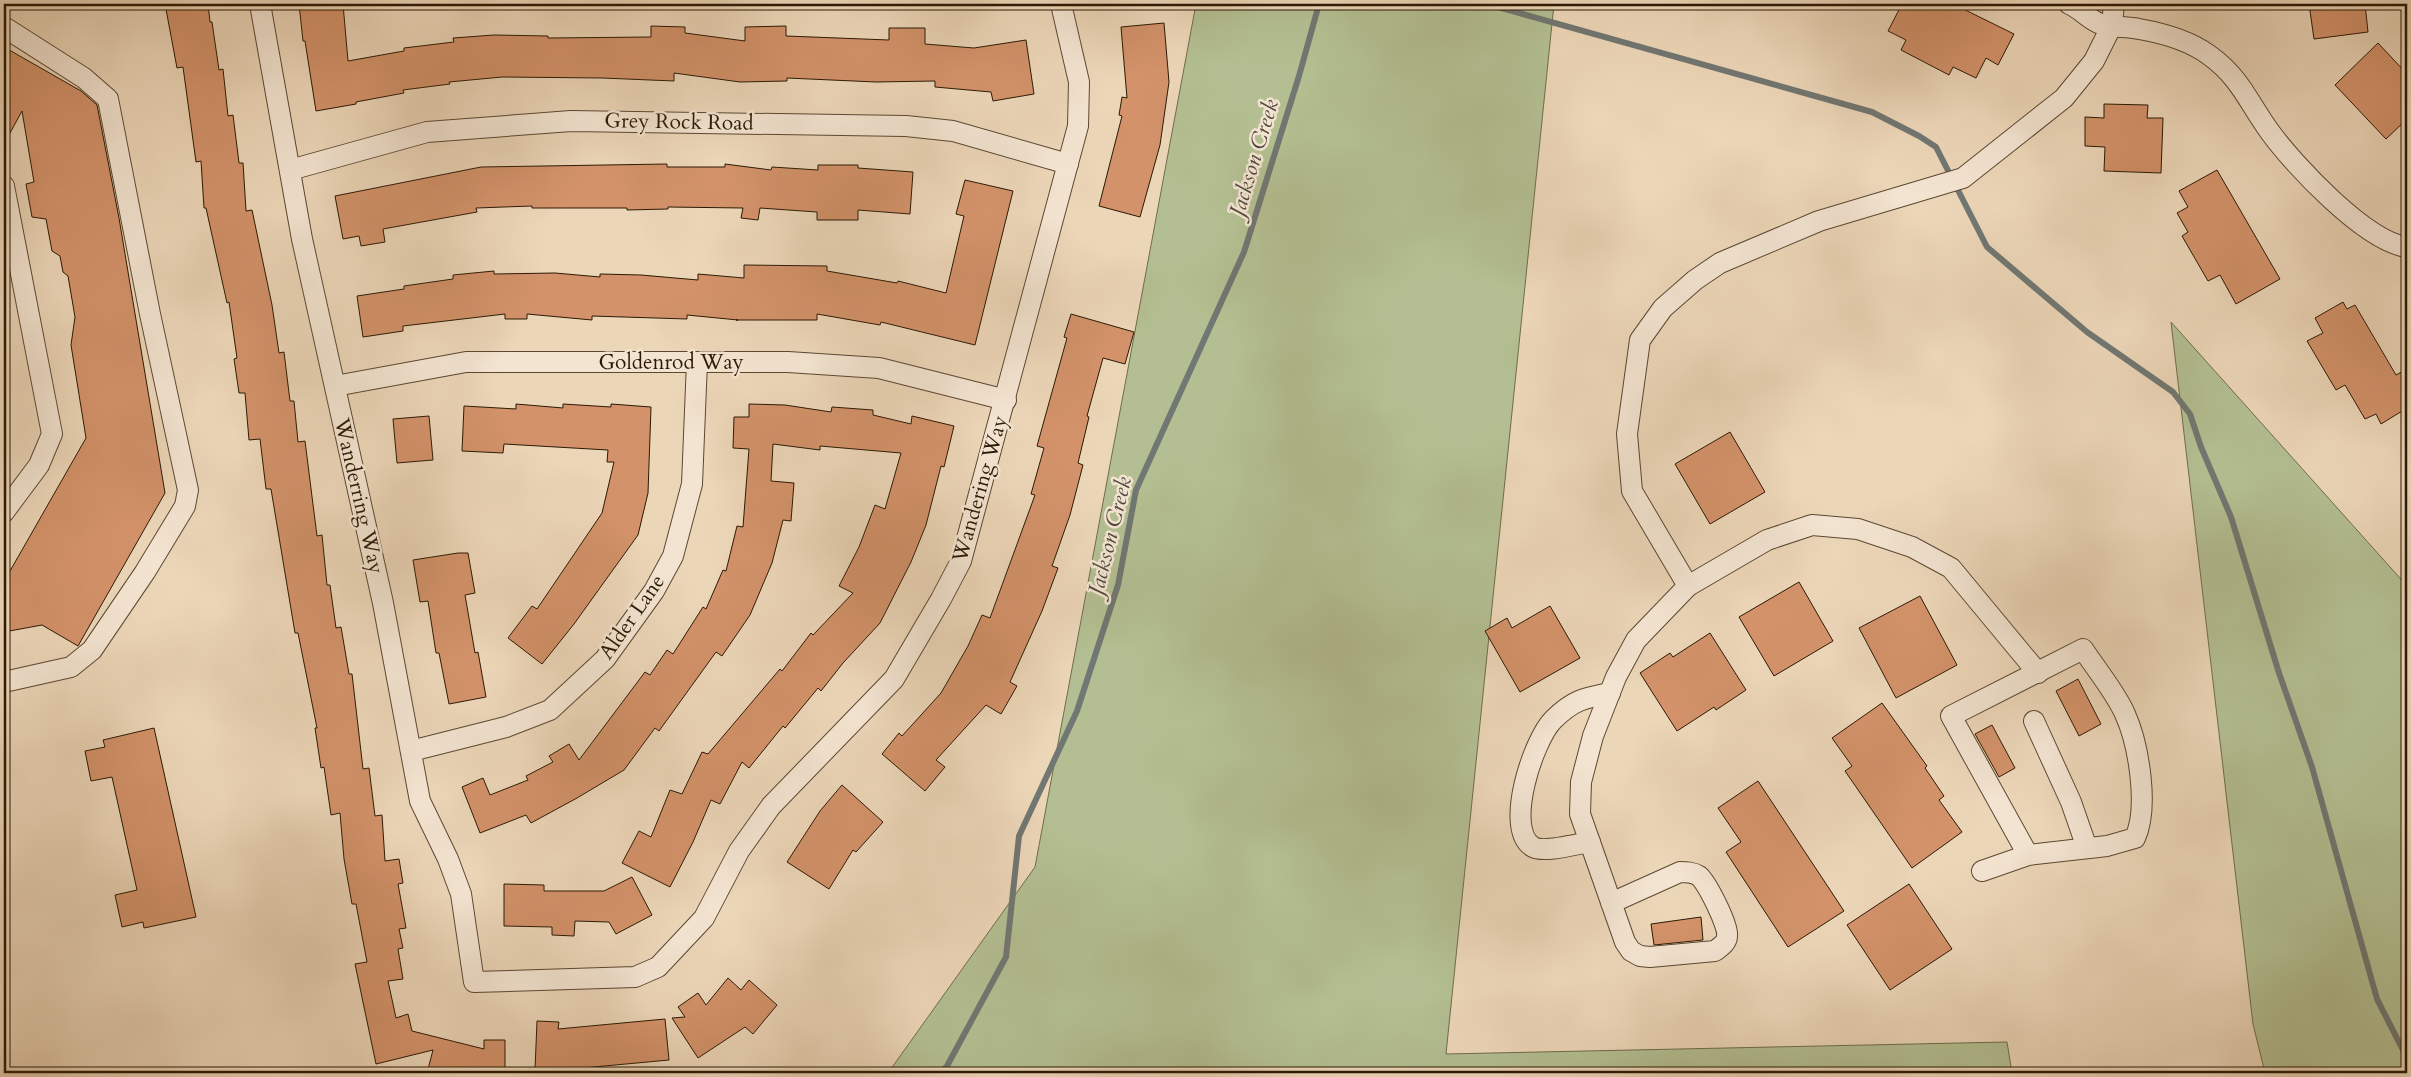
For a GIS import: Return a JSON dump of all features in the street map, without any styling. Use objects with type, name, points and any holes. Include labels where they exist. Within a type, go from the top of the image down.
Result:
[{"type":"street","name":"Wanderring Way","points":[[260,4],[302,238],[383,603],[420,801],[448,859],[461,894],[474,982]]},
{"type":"street","name":"Wandering Way","points":[[474,982],[635,977],[658,967],[704,918],[739,852],[771,806],[894,679],[961,561],[1006,400],[1078,126],[1079,82],[1061,4]]},
{"type":"street","points":[[2069,4],[2101,24],[2139,29],[2187,42],[2209,54],[2236,78],[2270,132],[2316,185],[2363,226],[2400,246],[2407,247]]},
{"type":"street","points":[[1688,586],[1632,491],[1631,481],[1627,434],[1640,340],[1663,308],[1695,280],[1720,263],[1819,220],[1963,178],[2064,98],[2094,61],[2112,26],[2114,4]]},
{"type":"street","points":[[4,27],[84,78],[108,99],[150,314],[188,490],[185,506],[145,572],[92,650],[71,667],[4,682]]},
{"type":"street","name":"Grey Rock Road","points":[[290,170],[427,132],[571,121],[906,126],[953,131],[1068,164]]},
{"type":"street","points":[[4,186],[52,434],[39,465],[4,512]]},
{"type":"street","name":"Goldenrod Way","points":[[335,386],[466,362],[788,362],[880,368],[1006,400]]},
{"type":"street","name":"Alder Lane","points":[[411,752],[506,726],[550,710],[605,659],[654,591],[673,556],[692,484],[697,362]]},
{"type":"street","points":[[1611,903],[1680,872],[1689,872],[1697,875],[1703,881],[1725,923],[1728,936],[1723,945],[1715,951],[1650,957],[1640,956],[1631,951],[1625,942],[1611,903],[1580,814],[1582,782],[1593,736],[1610,693],[1636,640],[1688,586],[1767,540],[1812,525],[1858,529],[1912,547],[1951,568],[2038,673]]},
{"type":"street","points":[[1982,871],[2028,855],[2107,846],[2136,838],[2141,826],[2137,753],[2125,713],[2083,649],[1951,716],[2028,855]]},
{"type":"street","points":[[1590,842],[1547,849],[1535,848],[1529,843],[1523,830],[1521,802],[1526,775],[1538,745],[1552,721],[1578,699],[1610,693]]},
{"type":"street","points":[[2034,721],[2071,802],[2087,848]]},
{"type":"green space","points":[[1196,4],[1554,4],[1446,1054],[2007,1042],[2012,1073],[888,1073],[1035,867]]},
{"type":"green space","points":[[2171,322],[2407,586],[2407,1073],[2265,1073],[2253,1024]]},
{"type":"building","points":[[165,4],[208,4],[219,70],[223,69],[228,116],[233,115],[239,163],[243,163],[246,211],[252,210],[272,305],[279,353],[284,352],[290,401],[294,401],[298,442],[305,441],[317,536],[322,535],[327,585],[330,585],[336,628],[341,627],[349,674],[352,674],[363,769],[369,768],[375,816],[382,815],[385,861],[399,859],[403,883],[398,884],[406,928],[399,929],[403,948],[398,949],[403,979],[388,981],[396,1018],[408,1014],[412,1031],[484,1049],[484,1040],[505,1040],[505,1073],[427,1073],[433,1050],[376,1064],[355,964],[367,962],[356,904],[352,904],[344,859],[340,813],[331,815],[324,767],[321,768],[315,728],[317,728],[298,633],[295,633],[271,489],[266,489],[260,439],[249,440],[245,393],[239,393],[234,359],[237,358],[229,302],[227,303],[206,208],[204,208],[201,161],[196,162],[183,67],[177,68]]},
{"type":"building","points":[[299,4],[343,4],[348,61],[404,51],[404,48],[454,42],[453,38],[494,35],[548,36],[548,38],[651,37],[651,26],[685,27],[685,33],[745,41],[745,27],[786,26],[786,36],[889,40],[889,28],[925,28],[925,44],[974,48],[1026,40],[1034,94],[993,101],[991,92],[935,87],[935,81],[876,82],[787,78],[787,81],[740,82],[674,73],[674,81],[502,77],[449,82],[450,84],[403,90],[404,93],[316,111],[305,41],[303,41]]},
{"type":"building","points":[[1902,4],[1953,4],[2014,34],[1998,65],[1986,58],[1976,78],[1953,67],[1949,75],[1901,50],[1906,40],[1888,31]]},
{"type":"building","points":[[2309,4],[2365,4],[2368,32],[2314,39]]},
{"type":"building","points":[[1164,23],[1169,82],[1160,145],[1140,217],[1099,206],[1122,116],[1119,115],[1122,97],[1127,98],[1121,27]]},
{"type":"building","points":[[2378,43],[2407,74],[2407,119],[2386,139],[2335,85]]},
{"type":"building","points":[[4,47],[81,91],[97,105],[119,218],[165,493],[78,646],[42,625],[4,632],[4,572],[10,571],[86,438],[71,345],[75,317],[68,276],[63,272],[60,256],[52,251],[46,219],[32,217],[26,184],[34,182],[22,111],[4,144]]},
{"type":"building","points":[[2104,104],[2148,105],[2147,118],[2163,118],[2161,173],[2104,171],[2105,147],[2085,146],[2085,117],[2104,118]]},
{"type":"building","points":[[667,164],[667,167],[725,167],[725,164],[771,170],[772,167],[818,170],[818,165],[858,165],[858,168],[913,172],[910,214],[858,210],[858,220],[817,220],[817,212],[760,208],[758,220],[741,218],[743,208],[668,207],[668,209],[627,210],[627,208],[532,208],[532,206],[476,208],[477,212],[383,229],[385,242],[361,246],[359,236],[343,239],[335,196],[481,167]]},
{"type":"building","points":[[2217,170],[2280,279],[2236,304],[2220,275],[2208,281],[2182,236],[2188,232],[2177,213],[2188,207],[2179,191]]},
{"type":"building","points":[[965,180],[1013,191],[975,345],[881,322],[880,325],[817,314],[817,320],[738,320],[687,315],[687,319],[592,316],[592,320],[527,314],[527,319],[505,319],[505,314],[403,326],[403,331],[363,337],[357,296],[404,289],[404,286],[453,279],[453,275],[494,271],[494,274],[555,273],[600,277],[600,274],[641,275],[698,280],[698,274],[744,278],[744,265],[827,266],[827,271],[897,283],[898,281],[946,293],[964,216],[956,214]]},
{"type":"building","points":[[2343,302],[2347,309],[2355,305],[2396,375],[2407,369],[2407,408],[2381,424],[2376,414],[2365,419],[2345,385],[2336,390],[2307,341],[2323,333],[2315,318]]},
{"type":"building","points":[[1071,314],[1134,332],[1125,364],[1103,358],[1087,416],[1089,417],[1078,463],[1083,465],[1070,515],[1052,566],[1058,568],[1042,611],[1010,682],[1017,686],[1001,714],[986,705],[936,760],[945,767],[925,791],[882,754],[899,733],[902,736],[941,693],[968,646],[982,615],[990,618],[1035,495],[1031,494],[1044,448],[1037,446],[1067,338],[1064,337]]},
{"type":"building","points":[[516,404],[563,408],[563,404],[611,407],[611,404],[651,407],[648,493],[638,535],[574,624],[542,664],[508,638],[532,606],[537,609],[602,513],[614,462],[607,462],[608,450],[504,444],[503,453],[462,451],[464,406],[516,409]]},
{"type":"building","points":[[749,404],[785,405],[831,412],[832,407],[873,410],[873,415],[911,424],[912,416],[954,426],[944,467],[941,466],[926,525],[911,562],[880,623],[843,663],[821,691],[818,688],[785,728],[783,726],[749,768],[742,762],[720,804],[711,800],[693,842],[670,887],[622,863],[639,831],[651,837],[670,790],[682,794],[702,752],[708,754],[780,669],[782,671],[811,633],[813,635],[853,593],[839,586],[859,547],[875,505],[885,509],[901,453],[820,446],[820,450],[773,444],[771,481],[794,483],[791,521],[783,520],[772,563],[750,615],[722,656],[716,652],[659,731],[655,728],[624,770],[531,823],[526,815],[480,833],[462,787],[483,778],[490,795],[528,780],[526,776],[553,762],[549,756],[569,744],[579,760],[645,672],[650,675],[667,650],[673,654],[703,607],[706,609],[723,570],[726,571],[737,526],[743,527],[749,449],[733,448],[734,417],[749,417]]},
{"type":"building","points":[[429,416],[433,460],[397,463],[393,419]]},
{"type":"building","points":[[1730,432],[1765,492],[1710,524],[1675,464]]},
{"type":"building","points":[[468,553],[475,593],[465,595],[475,653],[478,652],[486,697],[449,704],[439,653],[436,653],[428,601],[420,602],[413,560]]},
{"type":"building","points":[[1799,582],[1833,641],[1774,676],[1739,617]]},
{"type":"building","points":[[1920,596],[1957,665],[1896,698],[1859,628]]},
{"type":"building","points":[[1550,606],[1580,658],[1520,692],[1485,631],[1507,618],[1512,628]]},
{"type":"building","points":[[1710,633],[1746,690],[1716,710],[1714,707],[1677,731],[1640,673],[1670,653],[1673,657]]},
{"type":"building","points":[[2078,679],[2101,724],[2079,736],[2056,691]]},
{"type":"building","points":[[1882,703],[1927,766],[1925,768],[1944,796],[1939,800],[1962,832],[1912,868],[1845,771],[1852,766],[1832,738]]},
{"type":"building","points":[[1992,725],[2015,768],[1999,777],[1975,734]]},
{"type":"building","points":[[154,728],[196,917],[144,928],[143,922],[122,927],[115,895],[137,890],[112,777],[91,781],[85,751],[105,747],[103,740]]},
{"type":"building","points":[[1758,781],[1844,911],[1788,947],[1726,852],[1741,842],[1718,808]]},
{"type":"building","points":[[842,785],[883,822],[856,852],[853,850],[829,889],[787,862],[820,811]]},
{"type":"building","points":[[632,877],[652,915],[616,934],[609,922],[575,921],[574,936],[552,935],[552,927],[504,926],[504,884],[544,885],[544,891],[604,891]]},
{"type":"building","points":[[1909,884],[1952,949],[1890,990],[1847,925]]},
{"type":"building","points":[[1701,917],[1703,940],[1654,945],[1651,924]]},
{"type":"building","points":[[728,978],[741,990],[749,980],[777,1005],[753,1034],[745,1027],[698,1058],[672,1018],[685,1017],[678,1007],[698,993],[706,1005]]},
{"type":"building","points":[[665,1019],[669,1060],[572,1069],[572,1072],[535,1070],[537,1021],[559,1022],[558,1029]]},
{"type":"waterway","name":"Jackson Creek","points":[[940,1073],[947,1066],[1006,957],[1019,836],[1077,711],[1118,585],[1136,490],[1244,252],[1299,76],[1319,4]]},
{"type":"waterway","points":[[1487,4],[1872,112],[1919,136],[1936,147],[1987,247],[2087,332],[2173,392],[2190,414],[2201,447],[2231,517],[2279,673],[2312,767],[2377,999],[2407,1058]]}]
